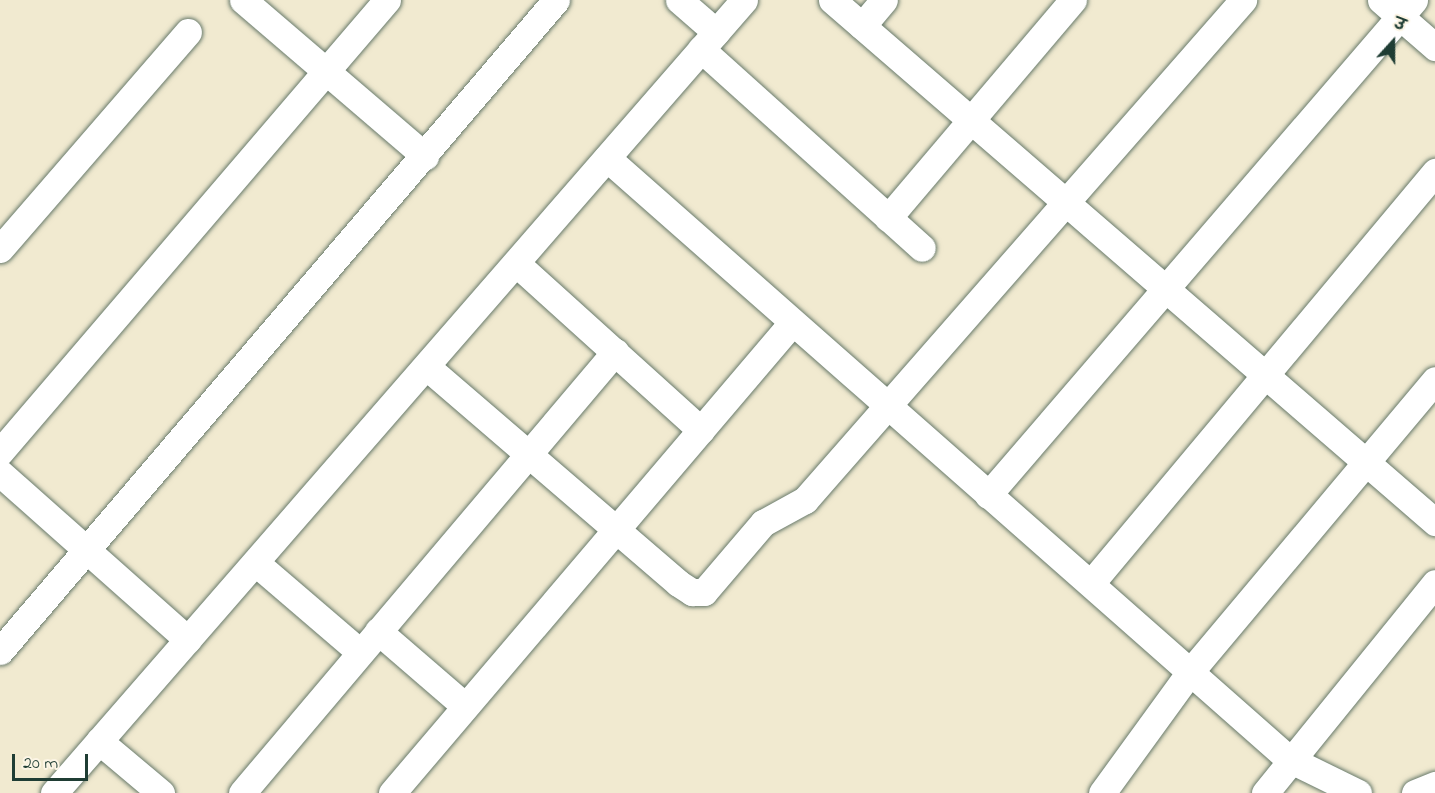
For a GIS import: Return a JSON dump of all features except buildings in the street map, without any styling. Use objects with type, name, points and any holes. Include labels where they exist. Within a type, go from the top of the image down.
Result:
[{"type":"street","points":[[243,0],[425,156]]},
{"type":"street","points":[[0,452],[387,0]]},
{"type":"street","points":[[0,651],[556,0]]},
{"type":"street","points":[[679,0],[708,41],[888,218],[922,248]]},
{"type":"street","points":[[54,793],[517,264],[744,0]]},
{"type":"street","points":[[832,0],[1435,522]]},
{"type":"street","points":[[862,26],[884,0]]},
{"type":"street","points":[[888,218],[1073,0]]},
{"type":"street","points":[[427,367],[678,583],[692,592],[704,592],[764,523],[806,500],[1243,0]]},
{"type":"street","points":[[988,495],[1164,288],[1398,6],[1435,47]]},
{"type":"street","points":[[0,249],[188,32]]},
{"type":"street","points":[[607,158],[791,324],[1092,582],[1289,759],[1358,793]]},
{"type":"street","points":[[1092,582],[1263,373],[1435,172]]},
{"type":"street","points":[[517,264],[701,430]]},
{"type":"street","points":[[392,793],[614,527],[701,430],[791,324]]},
{"type":"street","points":[[242,793],[615,352]]},
{"type":"street","points":[[1102,793],[1190,672],[1435,380]]},
{"type":"street","points":[[0,473],[188,640]]},
{"type":"street","points":[[256,563],[360,652]]},
{"type":"street","points":[[1265,793],[1289,759],[1435,583]]},
{"type":"street","points":[[378,631],[465,706]]},
{"type":"street","points":[[99,741],[161,793]]},
{"type":"street","points":[[1415,793],[1435,786]]}]
